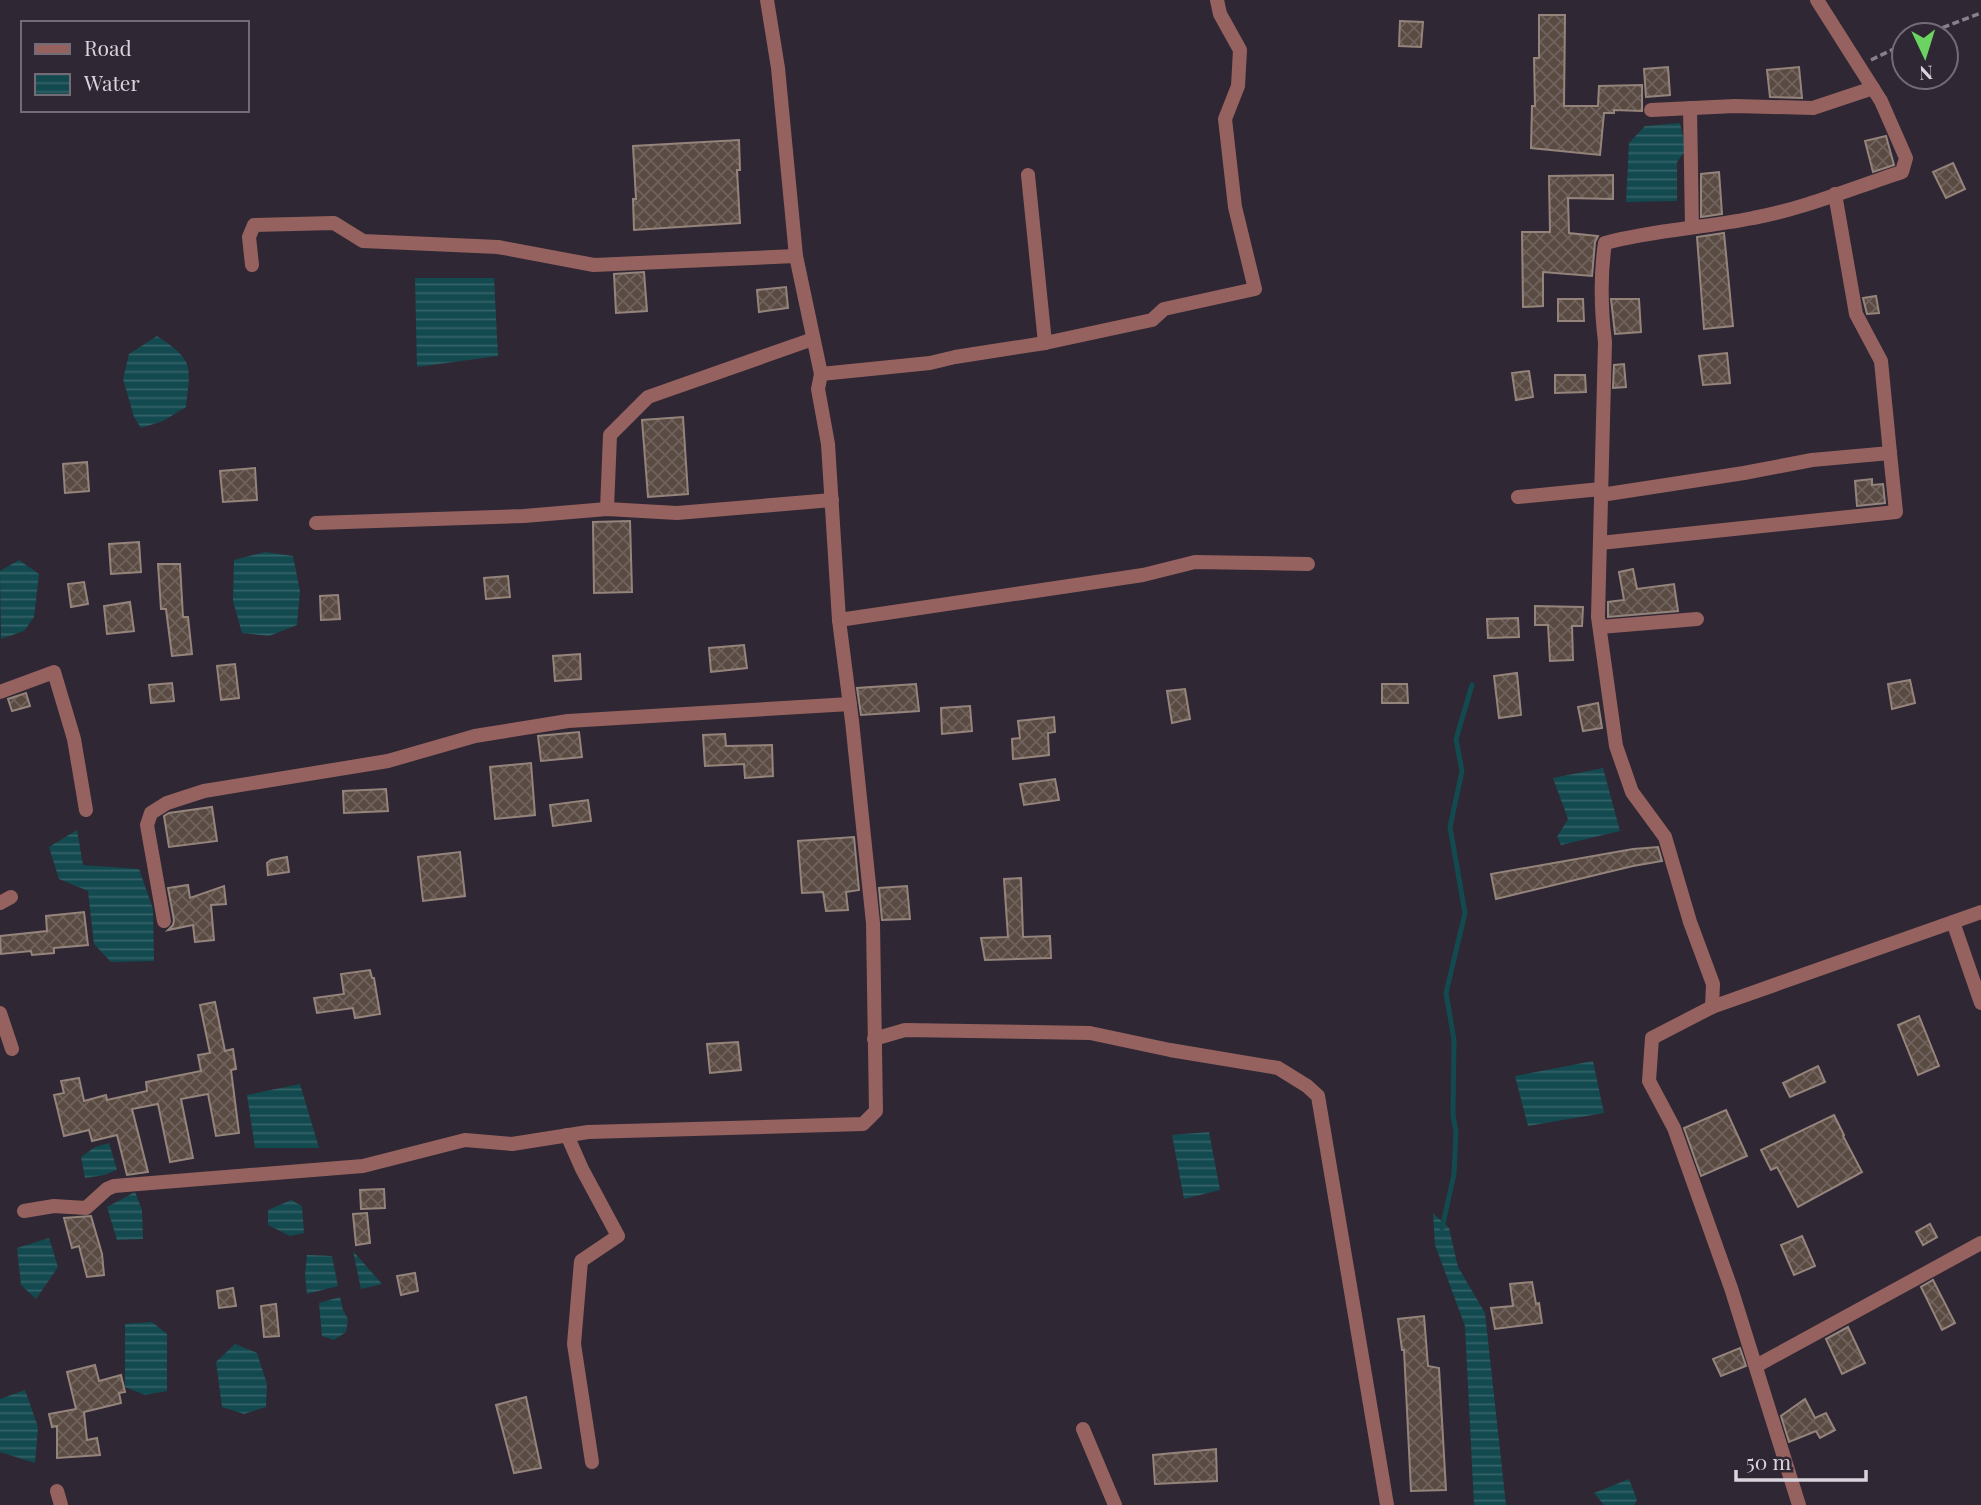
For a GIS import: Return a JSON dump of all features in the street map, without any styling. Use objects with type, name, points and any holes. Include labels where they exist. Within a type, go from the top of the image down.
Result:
[{"type":"street","points":[[24,1211],[54,1206],[86,1208],[114,1186],[363,1166],[465,1140],[512,1144],[588,1132],[863,1124],[876,1111],[873,923],[839,621],[828,444],[818,389],[821,374],[796,256],[778,68],[767,0]]},
{"type":"street","points":[[821,374],[930,363],[1045,343],[1152,320],[1164,309],[1255,289],[1235,207],[1225,119],[1238,86],[1240,50],[1220,14],[1217,0]]},
{"type":"street","points":[[1712,1007],[1713,985],[1689,922],[1665,837],[1632,792],[1616,746],[1598,617],[1605,342],[1601,309],[1601,263],[1605,243],[1630,236],[1755,218],[1902,172],[1906,158],[1881,101],[1816,0]]},
{"type":"street","points":[[1651,110],[1735,106],[1813,108],[1873,88]]},
{"type":"street","points":[[1690,108],[1692,228]]},
{"type":"street","points":[[1028,175],[1045,343]]},
{"type":"street","points":[[1600,543],[1896,512],[1881,361],[1856,314],[1835,194]]},
{"type":"street","points":[[252,265],[249,237],[254,225],[334,223],[363,241],[498,247],[594,265],[796,256]]},
{"type":"street","points":[[607,509],[610,435],[648,397],[813,339]]},
{"type":"street","points":[[1518,497],[1601,492],[1744,473],[1812,460],[1890,453]]},
{"type":"street","points":[[316,523],[524,516],[607,509],[677,513],[832,500]]},
{"type":"street","points":[[839,621],[1143,575],[1195,562],[1308,564]]},
{"type":"street","points":[[1600,627],[1697,619]]},
{"type":"street","points":[[0,692],[54,672],[74,739],[86,810]]},
{"type":"street","points":[[164,921],[147,825],[151,813],[167,803],[204,791],[388,761],[475,736],[568,721],[850,704]]},
{"type":"street","points":[[1799,1505],[1731,1288],[1674,1129],[1649,1081],[1652,1038],[1712,1007],[1981,912]]},
{"type":"street","points":[[1954,922],[1981,1003]]},
{"type":"street","points":[[0,1013],[12,1049]]},
{"type":"street","points":[[874,1039],[905,1030],[1090,1033],[1278,1068],[1307,1086],[1318,1096],[1387,1505]]},
{"type":"street","points":[[567,1135],[618,1236],[581,1261],[574,1344],[592,1462]]},
{"type":"street","points":[[1756,1366],[1981,1243]]},
{"type":"street","points":[[1083,1429],[1115,1505]]},
{"type":"path","points":[[1960,21],[1981,13]]},
{"type":"path","points":[[1859,66],[1890,51]]},
{"type":"water","points":[[1680,123],[1686,150],[1677,162],[1677,201],[1626,202],[1629,143],[1645,126]]},
{"type":"water","points":[[415,278],[494,278],[498,356],[417,367]]},
{"type":"water","points":[[157,336],[178,351],[187,365],[189,382],[186,407],[163,421],[141,428],[134,417],[123,379],[129,354]]},
{"type":"water","points":[[265,552],[293,556],[300,591],[297,625],[269,636],[242,633],[233,601],[234,560]]},
{"type":"water","points":[[19,560],[39,574],[34,617],[24,631],[1,639],[0,571]]},
{"type":"water","points":[[1603,768],[1620,831],[1561,845],[1557,837],[1568,819],[1553,778]]},
{"type":"water","points":[[77,830],[83,865],[139,869],[153,909],[154,961],[111,962],[94,944],[88,891],[59,879],[49,847]]},
{"type":"water","points":[[1593,1061],[1604,1113],[1528,1126],[1515,1076]]},
{"type":"water","points":[[300,1084],[319,1148],[255,1148],[247,1095]]},
{"type":"water","points":[[1209,1132],[1220,1190],[1184,1199],[1172,1135]]},
{"type":"water","points":[[109,1143],[117,1170],[85,1178],[81,1157],[95,1147]]},
{"type":"water","points":[[135,1192],[142,1210],[143,1239],[117,1240],[107,1207]]},
{"type":"water","points":[[291,1200],[302,1206],[304,1233],[290,1236],[268,1225],[268,1210]]},
{"type":"water","points":[[1433,1213],[1449,1228],[1458,1267],[1485,1313],[1506,1505],[1474,1505],[1465,1326],[1435,1245]]},
{"type":"water","points":[[49,1238],[58,1267],[36,1299],[21,1285],[17,1248]]},
{"type":"water","points":[[353,1251],[382,1284],[361,1289]]},
{"type":"water","points":[[307,1255],[332,1256],[338,1286],[307,1294]]},
{"type":"water","points":[[340,1297],[348,1319],[346,1332],[334,1340],[322,1336],[319,1303]]},
{"type":"water","points":[[152,1322],[167,1334],[167,1391],[145,1395],[125,1387],[125,1324]]},
{"type":"water","points":[[235,1344],[257,1353],[267,1384],[266,1407],[244,1414],[222,1407],[216,1362]]},
{"type":"water","points":[[25,1390],[38,1427],[35,1463],[0,1452],[0,1399]]},
{"type":"water","points":[[1629,1479],[1637,1500],[1634,1505],[1604,1505],[1594,1493]]},
{"type":"building","points":[[1539,15],[1565,15],[1564,106],[1598,106],[1599,86],[1642,85],[1642,111],[1614,110],[1614,113],[1604,113],[1600,155],[1531,148],[1532,106],[1535,106],[1534,58],[1539,58]]},
{"type":"building","points":[[1400,21],[1423,22],[1421,47],[1399,46]]},
{"type":"building","points":[[1668,67],[1670,95],[1646,97],[1644,69]]},
{"type":"building","points":[[1799,67],[1802,98],[1770,97],[1767,70]]},
{"type":"building","points":[[1886,136],[1894,165],[1873,172],[1865,141]]},
{"type":"building","points":[[739,140],[740,170],[737,170],[740,223],[634,230],[633,199],[636,199],[633,146]]},
{"type":"building","points":[[1953,163],[1965,189],[1946,198],[1933,172]]},
{"type":"building","points":[[1719,172],[1722,214],[1701,217],[1701,174]]},
{"type":"building","points":[[1613,175],[1613,199],[1568,198],[1569,233],[1598,236],[1592,276],[1543,272],[1543,306],[1523,307],[1522,232],[1550,232],[1549,176]]},
{"type":"building","points":[[1724,233],[1733,326],[1704,329],[1697,237]]},
{"type":"building","points":[[644,272],[647,311],[616,313],[614,274]]},
{"type":"building","points":[[786,287],[788,308],[759,312],[757,290]]},
{"type":"building","points":[[1876,296],[1879,313],[1867,314],[1863,298]]},
{"type":"building","points":[[1558,299],[1583,299],[1584,321],[1558,321]]},
{"type":"building","points":[[1611,299],[1639,299],[1641,332],[1615,334]]},
{"type":"building","points":[[1727,353],[1730,383],[1703,385],[1699,356]]},
{"type":"building","points":[[1624,364],[1626,387],[1613,388],[1614,365]]},
{"type":"building","points":[[1529,371],[1533,397],[1516,400],[1512,373]]},
{"type":"building","points":[[1555,375],[1585,375],[1586,392],[1555,393]]},
{"type":"building","points":[[683,417],[688,494],[648,497],[642,420]]},
{"type":"building","points":[[87,462],[89,491],[65,493],[63,464]]},
{"type":"building","points":[[255,468],[257,500],[223,502],[220,471]]},
{"type":"building","points":[[1872,479],[1872,485],[1883,484],[1885,503],[1857,506],[1855,481]]},
{"type":"building","points":[[630,521],[632,592],[594,593],[593,522]]},
{"type":"building","points":[[139,542],[141,572],[111,574],[109,544]]},
{"type":"building","points":[[158,564],[180,564],[183,617],[188,617],[192,654],[172,656],[166,609],[161,609]]},
{"type":"building","points":[[1633,569],[1637,589],[1674,584],[1678,611],[1608,617],[1608,602],[1624,600],[1619,572]]},
{"type":"building","points":[[508,576],[510,597],[486,599],[484,578]]},
{"type":"building","points":[[84,582],[88,604],[71,607],[68,584]]},
{"type":"building","points":[[338,595],[340,619],[321,620],[320,596]]},
{"type":"building","points":[[130,602],[134,631],[107,634],[104,606]]},
{"type":"building","points":[[1535,606],[1583,607],[1582,626],[1572,626],[1573,660],[1550,661],[1548,625],[1535,625]]},
{"type":"building","points":[[1518,618],[1519,637],[1488,638],[1487,619]]},
{"type":"building","points":[[744,645],[747,668],[711,672],[709,648]]},
{"type":"building","points":[[580,654],[581,679],[555,681],[553,656]]},
{"type":"building","points":[[235,664],[239,698],[221,700],[217,666]]},
{"type":"building","points":[[1517,673],[1521,715],[1499,718],[1494,676]]},
{"type":"building","points":[[1910,680],[1915,703],[1892,709],[1888,684]]},
{"type":"building","points":[[172,683],[174,701],[151,703],[149,685]]},
{"type":"building","points":[[916,684],[919,711],[861,715],[857,688]]},
{"type":"building","points":[[1382,684],[1407,684],[1408,703],[1382,703]]},
{"type":"building","points":[[1185,689],[1190,719],[1172,723],[1167,691]]},
{"type":"building","points":[[26,693],[30,706],[12,711],[8,699]]},
{"type":"building","points":[[1598,703],[1602,728],[1583,731],[1578,707]]},
{"type":"building","points":[[970,706],[972,731],[942,734],[941,708]]},
{"type":"building","points":[[1054,717],[1055,732],[1048,733],[1049,755],[1013,759],[1012,739],[1020,738],[1018,721]]},
{"type":"building","points":[[579,732],[582,757],[541,761],[538,736]]},
{"type":"building","points":[[725,734],[726,746],[772,745],[773,776],[745,778],[744,764],[705,766],[703,735]]},
{"type":"building","points":[[531,763],[535,815],[495,819],[490,767]]},
{"type":"building","points":[[1055,779],[1059,800],[1024,805],[1020,784]]},
{"type":"building","points":[[386,789],[388,811],[344,813],[343,791]]},
{"type":"building","points":[[588,800],[591,821],[553,826],[550,805]]},
{"type":"building","points":[[212,807],[217,841],[169,847],[164,816]]},
{"type":"building","points":[[854,837],[859,890],[846,892],[848,910],[826,911],[823,892],[802,893],[798,841]]},
{"type":"building","points":[[1658,847],[1662,861],[1496,899],[1491,874]]},
{"type":"building","points":[[460,852],[465,896],[423,901],[418,857]]},
{"type":"building","points":[[287,857],[289,872],[268,875],[267,863]]},
{"type":"building","points":[[1021,878],[1023,937],[1050,936],[1051,958],[985,960],[981,938],[1008,937],[1004,879]]},
{"type":"building","points":[[188,885],[190,898],[224,886],[226,904],[211,905],[214,940],[195,942],[193,925],[168,930],[174,920],[168,888]]},
{"type":"building","points":[[907,886],[910,919],[882,920],[879,888]]},
{"type":"building","points":[[84,912],[88,945],[54,948],[54,953],[32,955],[31,951],[1,954],[0,936],[47,931],[46,916]]},
{"type":"building","points":[[370,970],[374,978],[380,1014],[355,1018],[353,1008],[317,1013],[314,998],[344,994],[341,974]]},
{"type":"building","points":[[215,1002],[225,1051],[233,1049],[236,1069],[231,1070],[239,1133],[216,1136],[208,1094],[181,1099],[193,1158],[170,1162],[158,1104],[132,1109],[148,1172],[127,1175],[117,1135],[92,1141],[89,1130],[64,1136],[54,1095],[64,1093],[61,1081],[79,1078],[84,1101],[106,1095],[107,1100],[147,1091],[146,1082],[201,1071],[198,1055],[210,1053],[200,1005]]},
{"type":"building","points":[[1919,1016],[1939,1066],[1918,1075],[1898,1025]]},
{"type":"building","points":[[738,1042],[741,1070],[710,1073],[707,1044]]},
{"type":"building","points":[[1818,1066],[1825,1082],[1790,1097],[1783,1083]]},
{"type":"building","points":[[1726,1110],[1747,1156],[1701,1176],[1684,1128]]},
{"type":"building","points":[[1834,1115],[1862,1172],[1798,1207],[1777,1167],[1771,1170],[1761,1150]]},
{"type":"building","points":[[384,1189],[385,1208],[361,1209],[360,1190]]},
{"type":"building","points":[[367,1213],[370,1243],[356,1245],[353,1214]]},
{"type":"building","points":[[91,1216],[102,1254],[104,1275],[87,1277],[79,1246],[72,1248],[64,1218]]},
{"type":"building","points":[[1930,1224],[1937,1237],[1923,1245],[1916,1232]]},
{"type":"building","points":[[1802,1236],[1815,1266],[1794,1275],[1781,1245]]},
{"type":"building","points":[[415,1273],[418,1291],[401,1295],[397,1276]]},
{"type":"building","points":[[1933,1280],[1955,1323],[1942,1330],[1921,1287]]},
{"type":"building","points":[[1532,1282],[1542,1323],[1495,1329],[1491,1308],[1513,1306],[1510,1284]]},
{"type":"building","points":[[233,1288],[236,1306],[219,1308],[217,1291]]},
{"type":"building","points":[[276,1304],[279,1336],[264,1337],[261,1306]]},
{"type":"building","points":[[1424,1316],[1428,1366],[1439,1368],[1446,1490],[1411,1491],[1404,1350],[1398,1319]]},
{"type":"building","points":[[1848,1327],[1865,1363],[1842,1374],[1826,1339]]},
{"type":"building","points":[[1740,1348],[1746,1366],[1721,1376],[1713,1359]]},
{"type":"building","points":[[95,1365],[99,1381],[121,1375],[125,1392],[119,1393],[121,1403],[84,1412],[87,1440],[97,1438],[100,1455],[57,1458],[57,1426],[52,1427],[49,1414],[76,1409],[67,1372]]},
{"type":"building","points":[[526,1397],[541,1468],[514,1473],[496,1405]]},
{"type":"building","points":[[1805,1399],[1815,1418],[1826,1413],[1835,1430],[1820,1438],[1816,1431],[1789,1442],[1781,1416]]},
{"type":"building","points":[[1216,1449],[1217,1481],[1155,1484],[1153,1455]]},
{"type":"waterway","points":[[1442,1228],[1454,1174],[1456,1132],[1453,1115],[1454,1040],[1446,993],[1465,913],[1450,827],[1462,771],[1456,739],[1472,685]]}]
